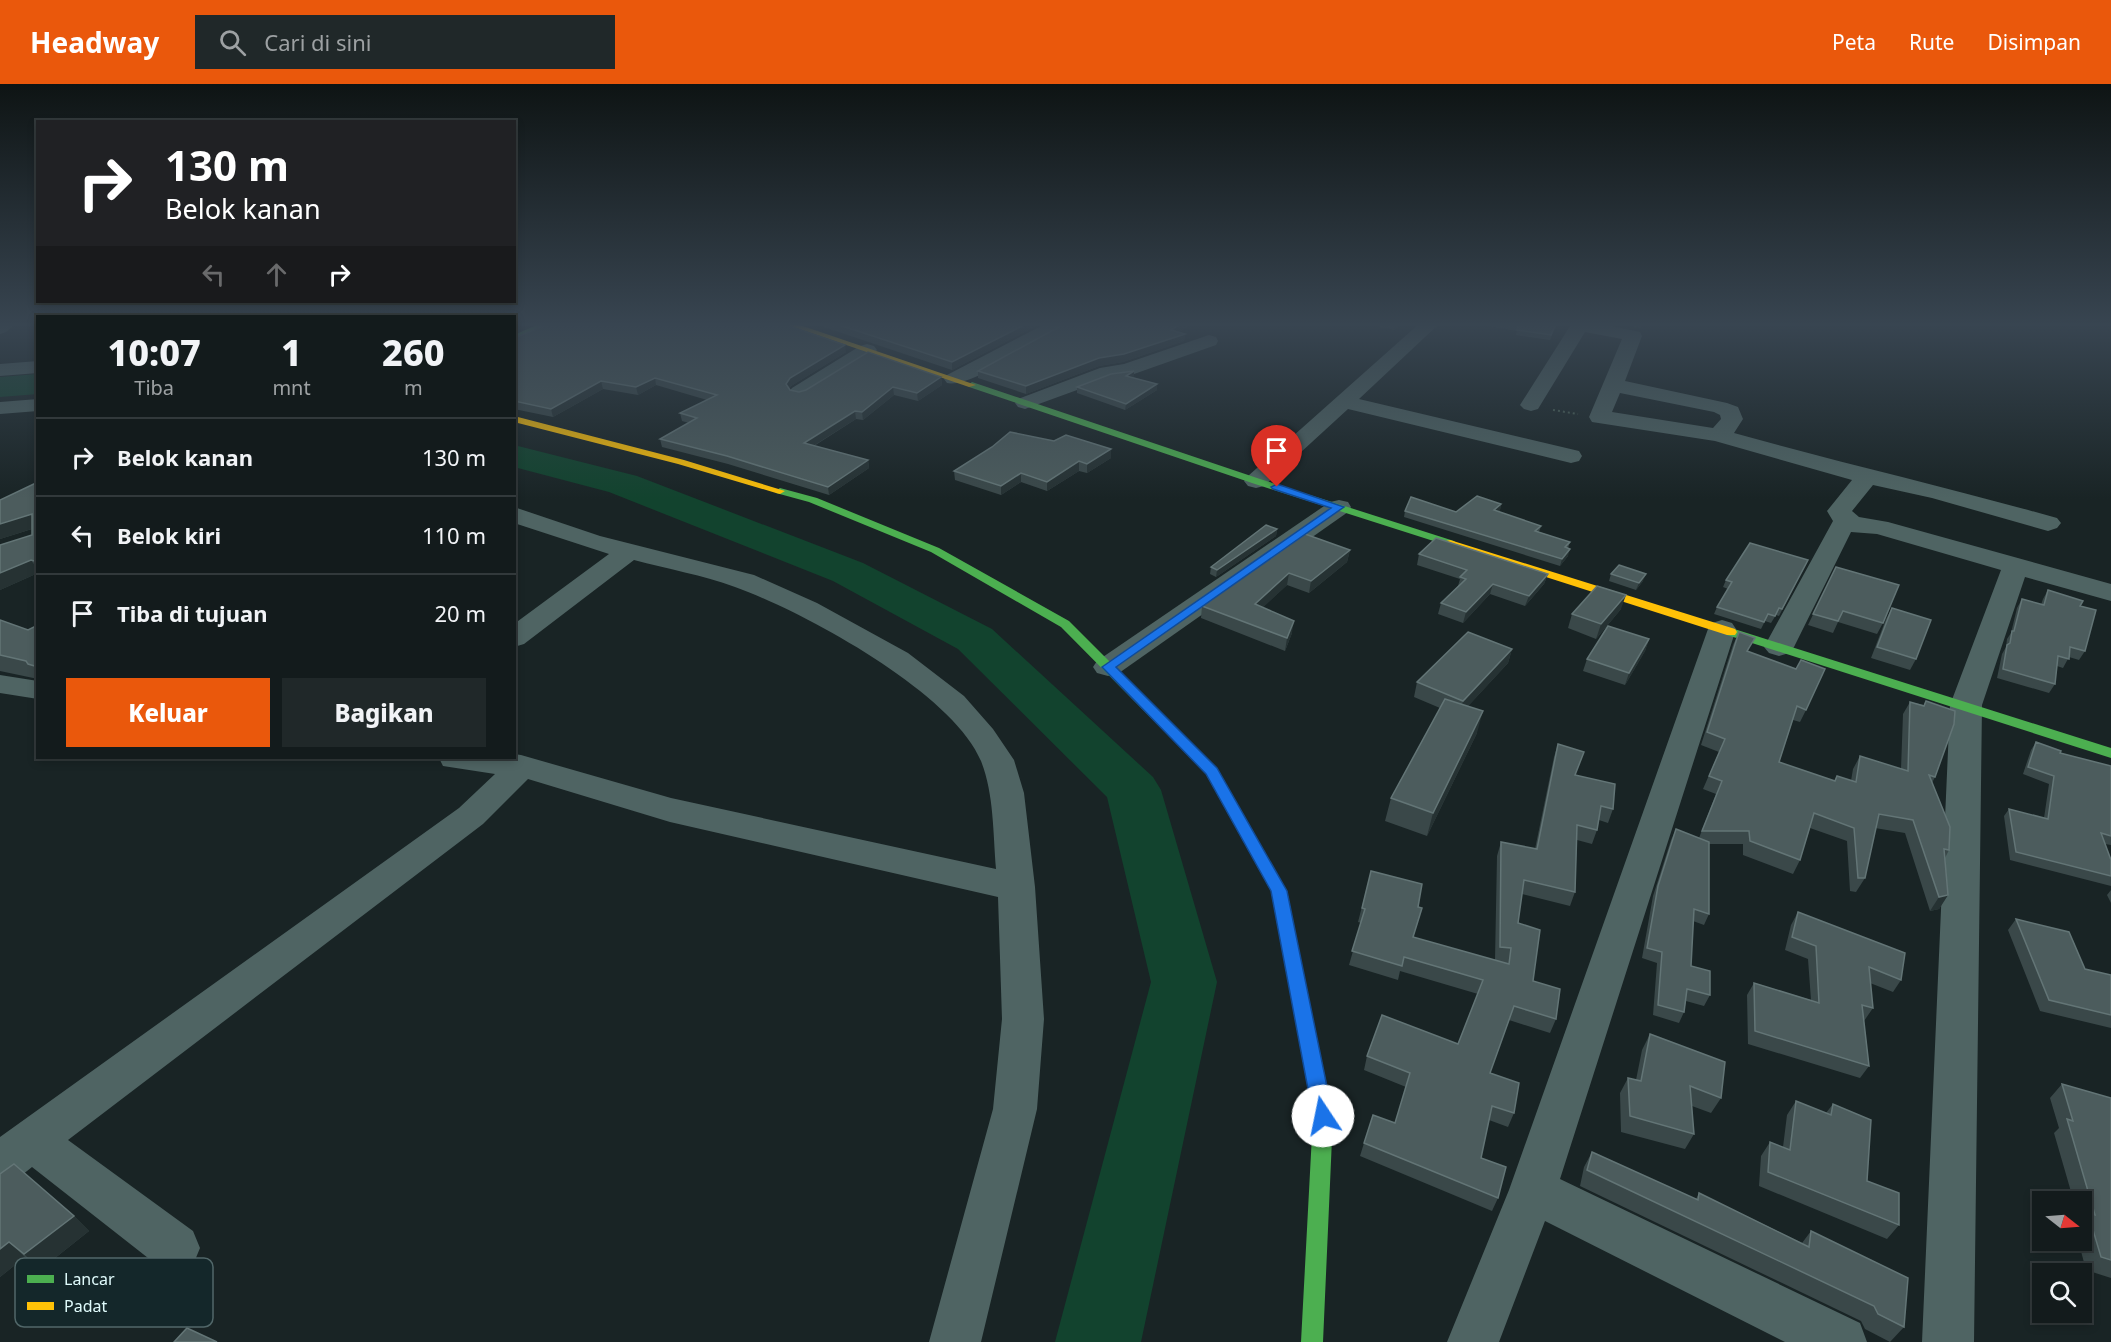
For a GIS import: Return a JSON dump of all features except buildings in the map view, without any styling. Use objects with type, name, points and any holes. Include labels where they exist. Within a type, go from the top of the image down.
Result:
[{"type":"street","points":[[799,392],[816,382]]},
{"type":"street","points":[[962,382],[1256,481],[2111,753]]},
{"type":"street","points":[[1025,403],[1081,382]]},
{"type":"street","points":[[1256,481],[1366,382]]},
{"type":"street","points":[[1531,405],[1545,382]]},
{"type":"street","points":[[1614,382],[1600,417],[1717,435],[1867,477],[1936,492],[2048,523]]},
{"type":"street","points":[[1613,385],[1730,412],[1732,419],[1726,429],[1717,435]]},
{"type":"street","points":[[1344,402],[1571,456]]},
{"type":"street","points":[[0,408],[36,405]]},
{"type":"street","points":[[516,420],[681,462],[813,500],[924,545],[1065,624],[1212,771],[1279,891],[1323,1116],[1312,1342]]},
{"type":"street","points":[[1854,524],[1844,519],[1839,511],[1867,477]]},
{"type":"street","points":[[1108,667],[1339,507]]},
{"type":"street","points":[[516,515],[591,541],[744,581],[807,609],[898,659],[953,704],[982,736],[997,760],[1007,793],[1016,887],[1023,1019],[1015,1109],[955,1342]]},
{"type":"street","points":[[1779,647],[1841,526],[1854,524],[1879,527],[2111,593]]},
{"type":"street","points":[[516,636],[629,551]]},
{"type":"street","points":[[1948,1342],[1966,705],[2016,566]]},
{"type":"street","points":[[1473,1342],[1533,1190],[1722,629]]},
{"type":"street","points":[[0,684],[36,690]]},
{"type":"street","points":[[463,759],[521,766],[670,810],[1016,887]]},
{"type":"street","points":[[175,1248],[16,1152],[471,816],[521,766]]},
{"type":"street","points":[[1533,1190],[1841,1342]]},
{"type":"path","points":[[1531,405],[1600,417]]},
{"type":"waterway","points":[[0,387],[36,384]]},
{"type":"waterway","points":[[516,457],[623,484],[848,572],[975,639],[1133,790],[1184,982],[1098,1342]]},
{"type":"traffic: fast","points":[[972,385],[1256,481],[1450,543]]},
{"type":"traffic: fast","points":[[780,491],[813,500],[935,550],[1065,624],[1168,727]]},
{"type":"traffic: fast","points":[[1731,632],[2111,753]]},
{"type":"traffic: fast","points":[[1311,1055],[1323,1116],[1312,1342]]},
{"type":"traffic: slow","points":[[962,382],[972,385]]},
{"type":"traffic: slow","points":[[516,420],[681,462],[780,491]]},
{"type":"traffic: slow","points":[[1450,543],[1731,632]]},
{"type":"traffic: slow","points":[[1168,727],[1212,771],[1279,891],[1311,1055]]},
{"type":"route","points":[[1277,487],[1339,507],[1108,667],[1212,771],[1279,891],[1323,1116]]}]
